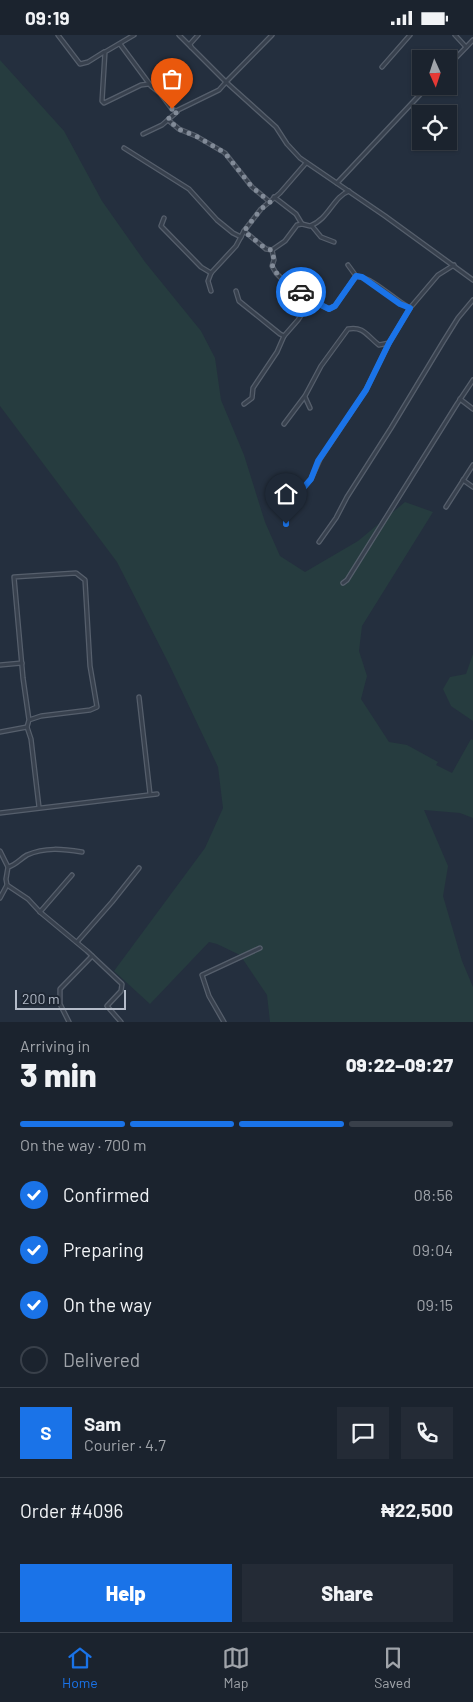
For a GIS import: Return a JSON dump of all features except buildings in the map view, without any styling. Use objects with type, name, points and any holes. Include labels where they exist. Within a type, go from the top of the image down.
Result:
[{"type":"street","points":[[58,35],[80,64],[88,62],[134,35]]},
{"type":"street","points":[[179,35],[226,82],[276,127],[287,144],[306,163],[349,191],[473,280]]},
{"type":"street","points":[[192,49],[190,44],[198,35]]},
{"type":"street","points":[[143,134],[162,125],[178,111],[219,90],[272,35]]},
{"type":"street","points":[[382,67],[410,35]]},
{"type":"street","points":[[455,35],[466,47]]},
{"type":"street","points":[[184,41],[193,40]]},
{"type":"street","points":[[458,55],[473,40]]},
{"type":"street","points":[[120,44],[150,85],[160,93],[172,109],[178,111]]},
{"type":"street","points":[[105,52],[104,83],[101,96],[104,103],[141,85],[150,85]]},
{"type":"street","points":[[337,183],[420,95]]},
{"type":"street","points":[[168,119],[178,129],[196,136],[225,153],[252,187],[270,202]]},
{"type":"street","points":[[124,148],[189,189],[217,220],[241,237]]},
{"type":"street","points":[[211,291],[208,281],[211,273],[236,246],[244,231],[261,209],[270,202],[306,163]]},
{"type":"street","points":[[312,226],[324,217],[342,194],[349,191]]},
{"type":"street","points":[[274,197],[296,214],[302,224]]},
{"type":"street","points":[[164,218],[161,226],[201,267],[211,273]]},
{"type":"street","points":[[244,231],[266,249],[272,250],[285,241],[294,228],[302,224],[312,226],[321,237],[334,241]]},
{"type":"street","points":[[272,250],[274,260],[272,266],[276,273],[311,300],[329,309],[332,309],[356,276]]},
{"type":"street","points":[[348,265],[356,276],[366,279],[400,304],[410,308]]},
{"type":"street","points":[[286,524],[286,517],[297,495],[311,479],[318,461],[366,390],[389,343],[410,308],[438,275],[454,265]]},
{"type":"street","points":[[236,291],[239,301],[284,336]]},
{"type":"street","points":[[244,404],[252,398],[253,388],[277,351],[284,336],[298,320],[311,300]]},
{"type":"street","points":[[319,542],[336,518],[346,497],[391,428],[458,318],[473,301]]},
{"type":"street","points":[[284,424],[305,396],[321,366],[348,329],[358,327],[379,345],[389,343]]},
{"type":"street","points":[[343,583],[364,555],[372,539],[473,380]]},
{"type":"street","points":[[305,396],[310,408]]},
{"type":"street","points":[[460,399],[473,409]]},
{"type":"street","points":[[446,507],[473,465]]},
{"type":"street","points":[[463,480],[473,487]]},
{"type":"street","points":[[29,720],[40,716],[90,710],[97,707],[90,666],[85,580],[76,573],[14,577],[29,720],[27,727],[31,739],[39,807]]},
{"type":"street","points":[[0,665],[22,663]]},
{"type":"street","points":[[140,697],[150,794]]},
{"type":"street","points":[[0,732],[27,727]]},
{"type":"street","points":[[0,813],[157,794]]},
{"type":"street","points":[[8,867],[13,866],[20,859],[36,851],[60,849],[82,852]]},
{"type":"street","points":[[0,853],[8,867],[7,885],[0,898]]},
{"type":"street","points":[[77,942],[139,868]]},
{"type":"street","points":[[40,912],[72,875]]},
{"type":"street","points":[[7,885],[28,899],[40,912],[77,942],[122,984],[121,991],[107,1006],[121,1022]]},
{"type":"street","points":[[224,1022],[209,996],[202,975],[260,948]]},
{"type":"street","points":[[69,1022],[60,1004],[60,989],[92,956]]},
{"type":"green space","points":[[0,60],[64,131],[102,201],[145,262],[201,331],[215,358],[221,400],[244,455],[265,522],[280,556],[305,572],[358,541],[405,502],[433,512],[362,626],[359,651],[367,676],[361,699],[389,742],[407,745],[438,762],[436,765],[452,773],[471,739],[473,740],[473,818],[460,813],[424,810],[448,866],[443,896],[462,961],[473,987],[473,1022],[270,1022],[267,995],[240,955],[209,942],[150,1004],[114,971],[205,848],[223,808],[218,767],[169,664],[117,562],[0,406]]},
{"type":"green space","points":[[473,654],[473,721],[451,706],[443,689],[450,677],[466,674]]},
{"type":"way so far","points":[[172,109],[178,111],[168,119],[172,125],[192,133],[225,153],[235,164],[244,179],[270,202],[261,209],[244,231],[266,249],[272,250],[274,260],[272,268],[289,285],[294,286],[301,292]]},
{"type":"route","points":[[286,524],[286,517],[297,495],[311,479],[318,461],[366,390],[389,343],[410,308],[400,304],[366,279],[356,276],[332,309],[307,298],[301,292]]}]
